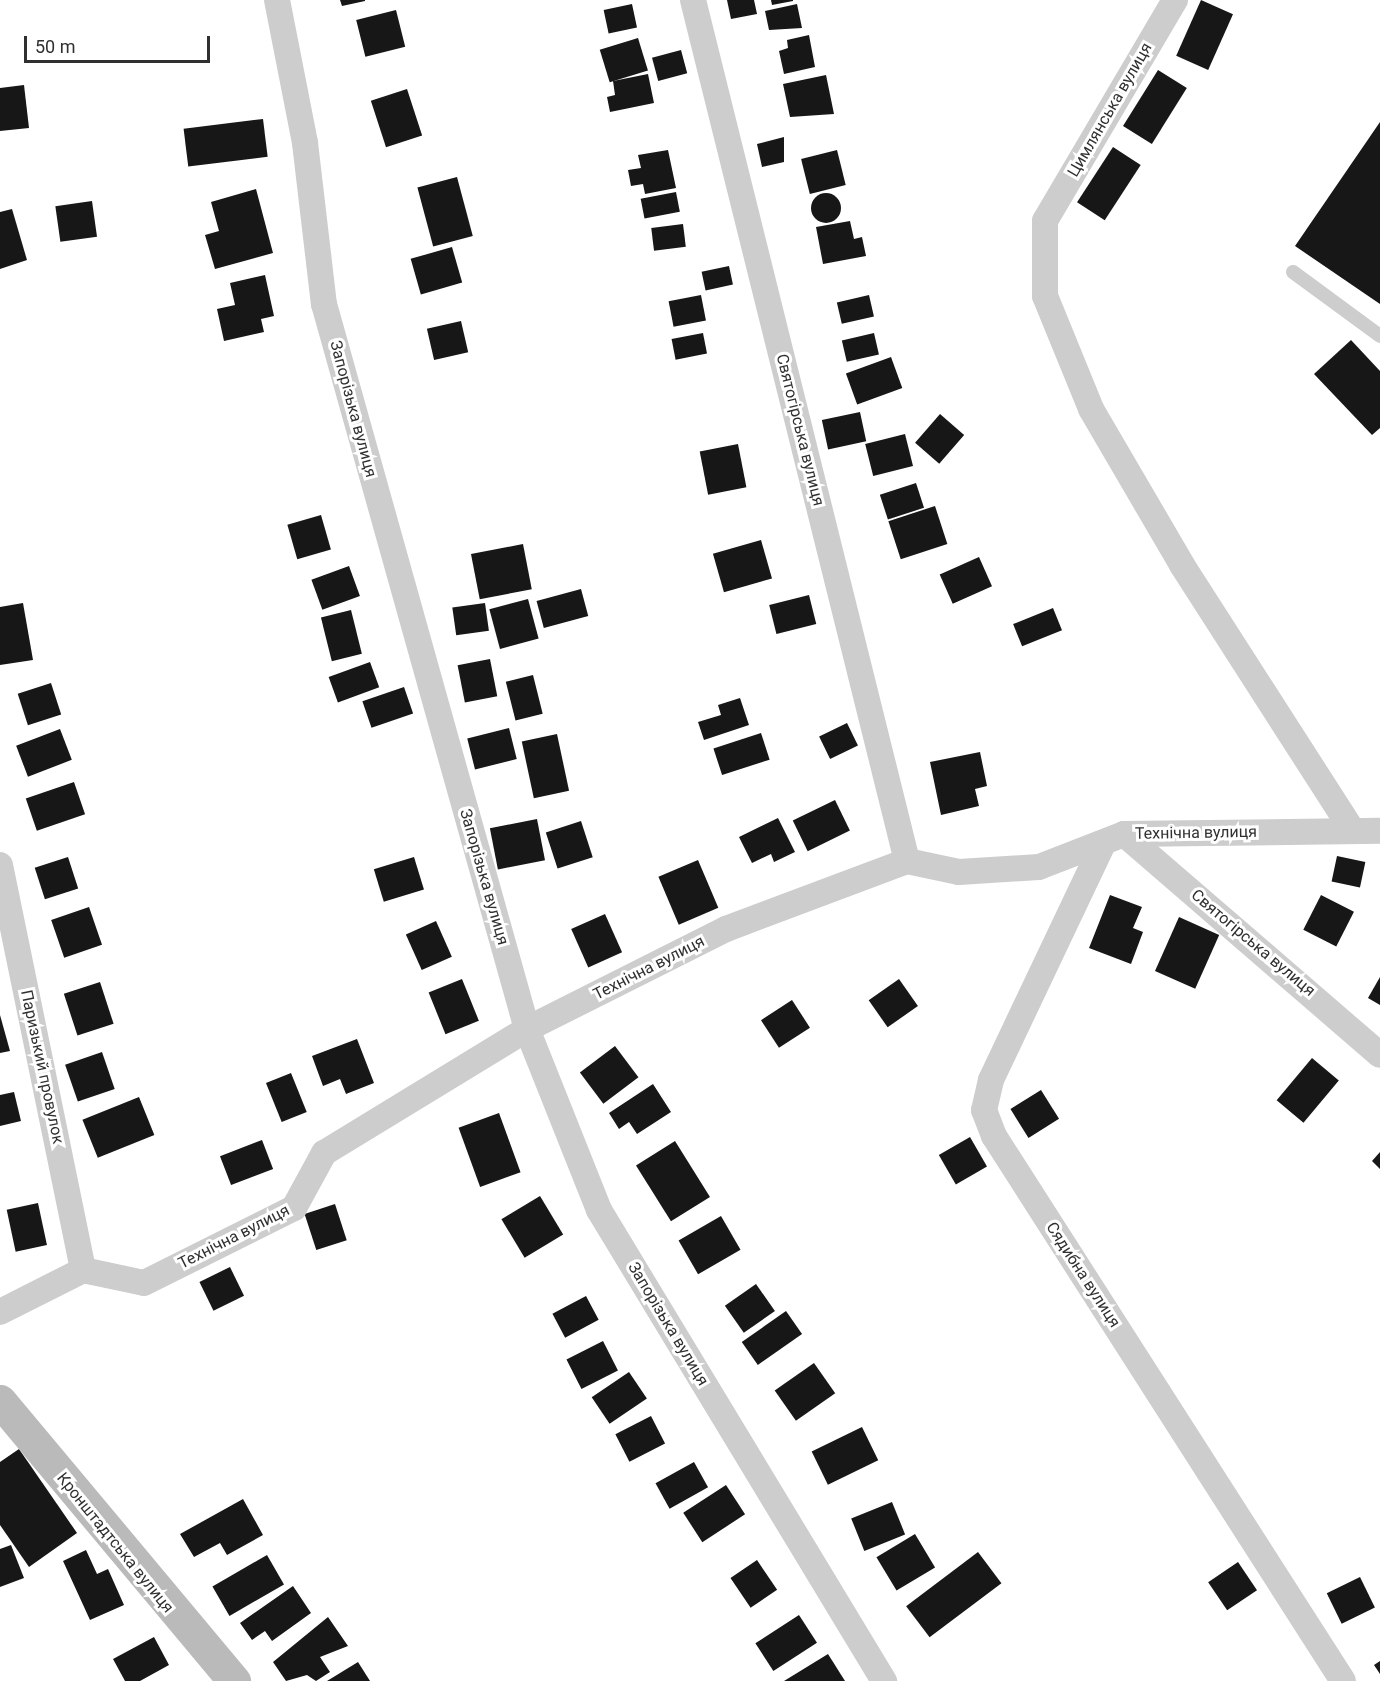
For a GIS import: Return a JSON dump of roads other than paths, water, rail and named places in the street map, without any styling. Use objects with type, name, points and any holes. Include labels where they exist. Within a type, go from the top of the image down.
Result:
[{"type":"street","name":"Запорізька вулиця","points":[[278,0],[305,143],[324,304],[527,1029],[599,1210],[884,1681]]},
{"type":"street","name":"Святогірська вулиця","points":[[693,0],[907,861]]},
{"type":"street","name":"Цимлянська вулиця","points":[[1175,0],[1045,221],[1045,296],[1091,409],[1182,565],[1352,830]]},
{"type":"street","name":"Технічна вулиця","points":[[83,1269],[144,1283],[294,1208],[324,1153],[527,1029],[726,929],[907,861],[959,872],[1039,867],[1113,840],[1352,830],[1380,831]]},
{"type":"street","name":"Святогірська вулиця","points":[[1113,840],[1380,1055]]},
{"type":"street","name":"Сядибна вулиця","points":[[1113,840],[991,1080],[984,1110],[994,1136],[1343,1681]]},
{"type":"street","name":"Паризький провулок","points":[[0,865],[83,1269]]},
{"type":"street","points":[[0,1312],[83,1269]]},
{"type":"street","name":"Кронштадтська вулиця","points":[[0,1401],[234,1681]]},
{"type":"lane","points":[[1293,272],[1380,336]]}]
